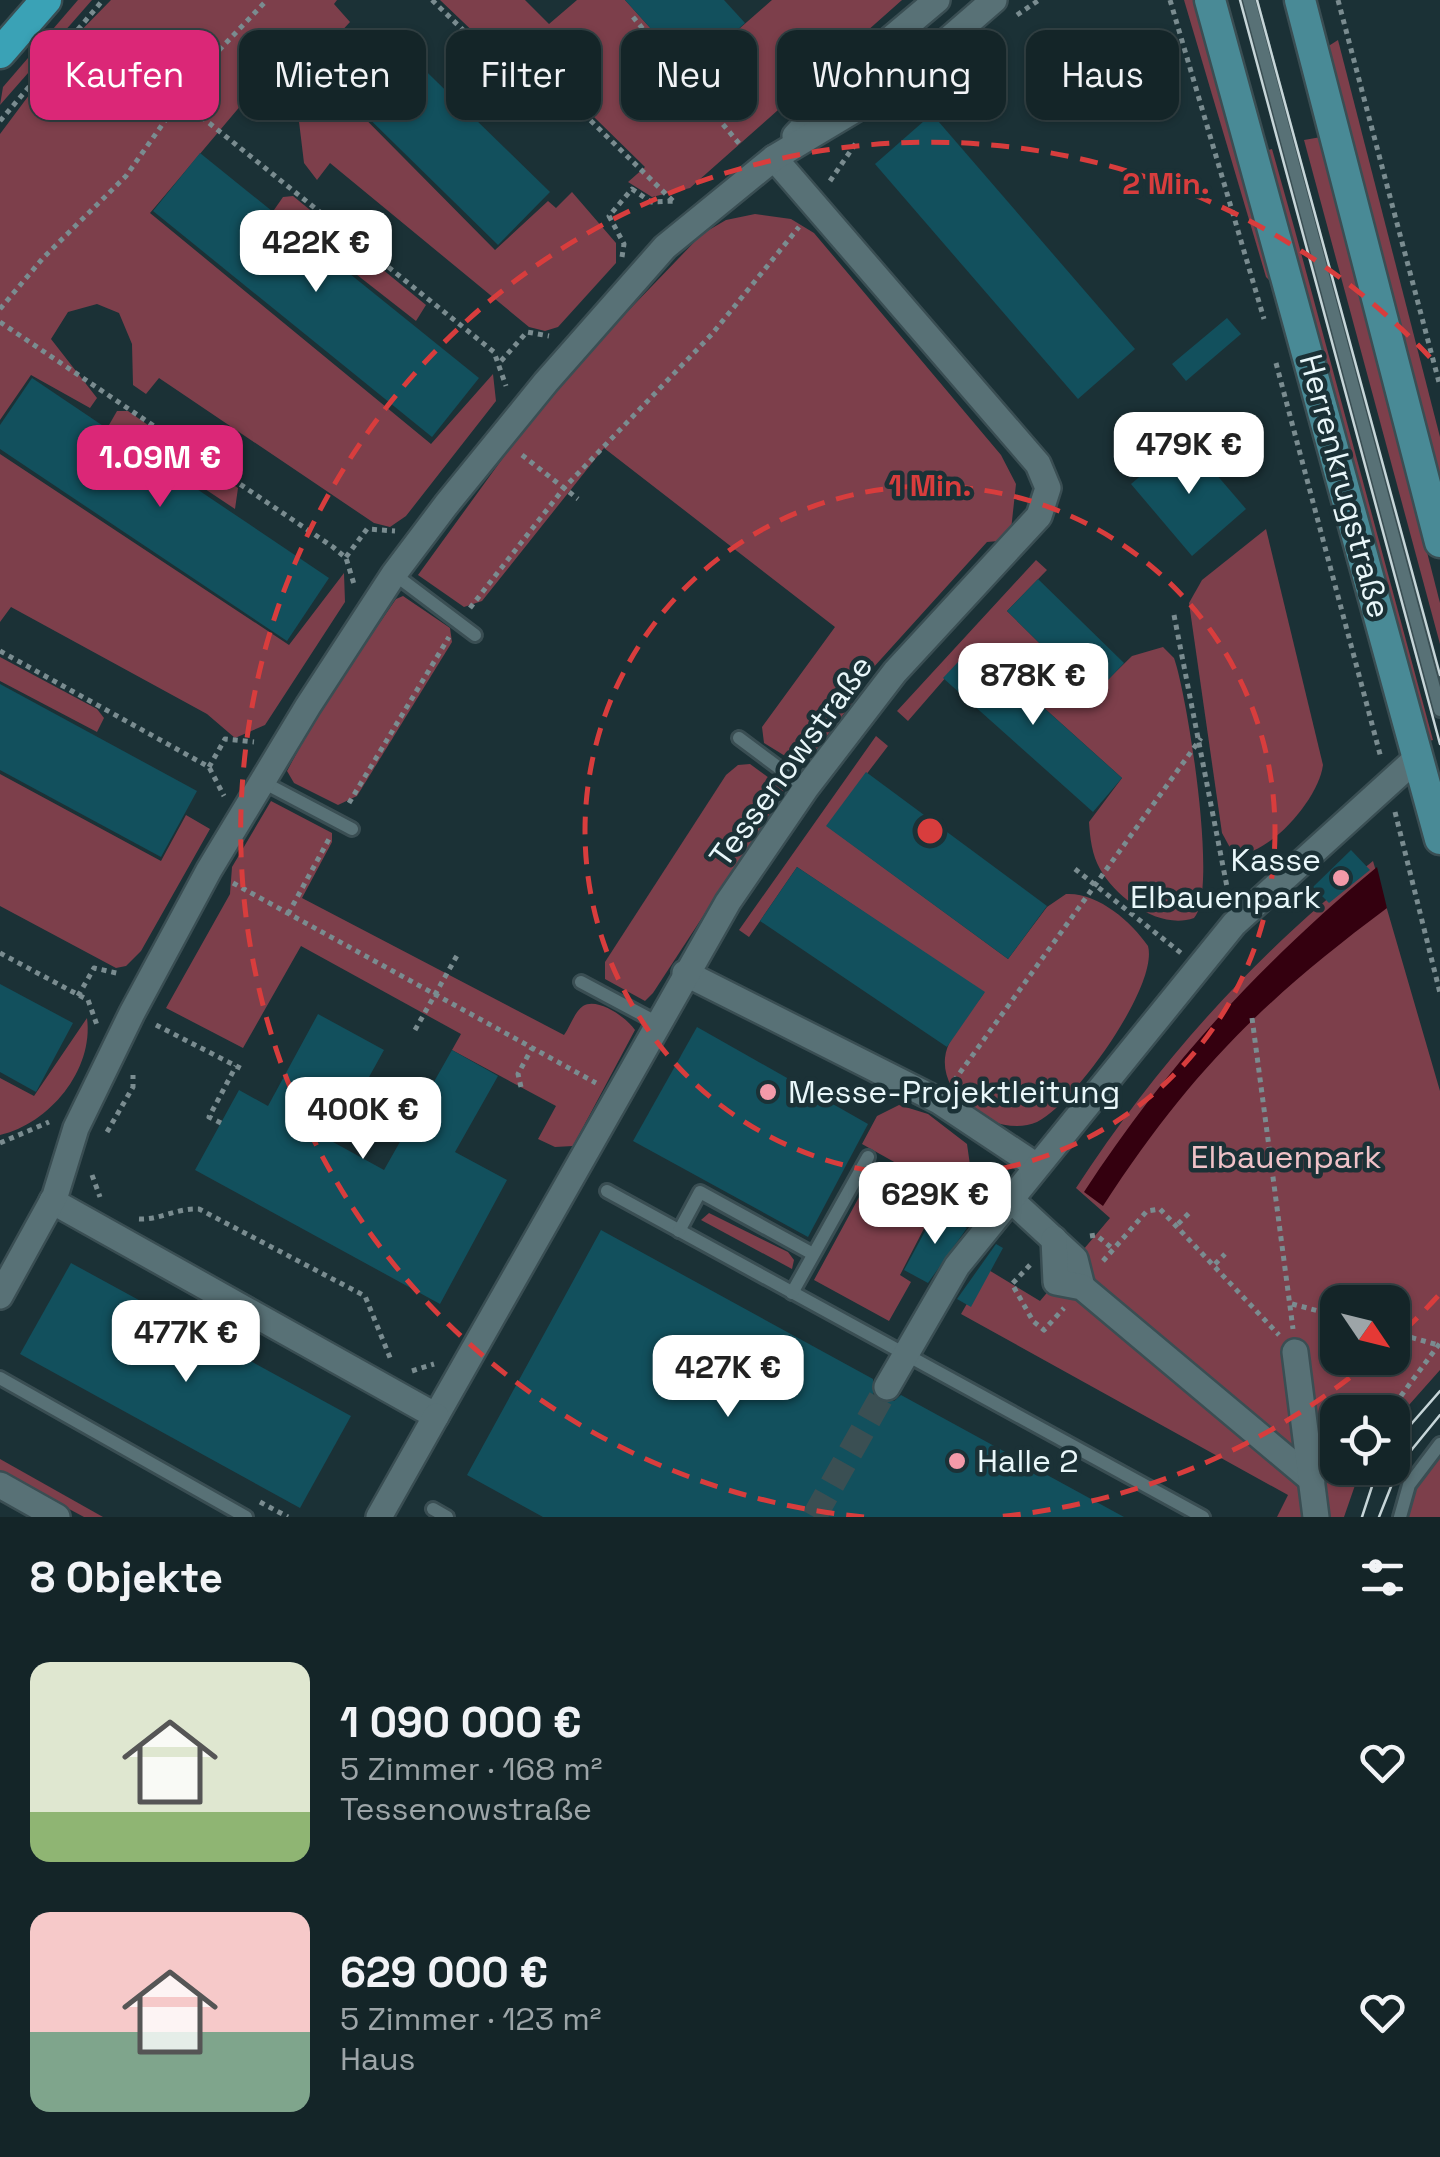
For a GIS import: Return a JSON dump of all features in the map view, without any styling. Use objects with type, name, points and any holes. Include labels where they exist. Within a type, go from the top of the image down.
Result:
[{"type":"main road","points":[[0,53],[46,0]]},
{"type":"street","points":[[0,1296],[52,1201],[76,1128],[142,1018],[219,876],[261,781],[394,574],[501,437],[665,247],[774,158],[868,58],[937,0]]},
{"type":"street","points":[[774,158],[896,85],[994,0]]},
{"type":"street","name":"Herrenkrugstraße","points":[[1210,0],[1440,840]]},
{"type":"street","points":[[1300,0],[1440,542]]},
{"type":"street","name":"Tessenowstraße","points":[[379,1517],[685,972],[806,788],[905,660],[1028,531],[1044,509],[1048,488],[1038,464],[774,158]]},
{"type":"street","points":[[887,1387],[956,1266],[1234,924],[1418,758]]},
{"type":"street","points":[[685,972],[940,1101],[1035,1165]]},
{"type":"street","points":[[1009,1198],[1076,1259],[1082,1287],[1312,1480]]},
{"type":"street","points":[[52,1201],[436,1416]]},
{"type":"street","points":[[1295,1352],[1316,1517]]},
{"type":"street","points":[[0,1485],[57,1517]]},
{"type":"lane","points":[[1249,0],[1440,710]]},
{"type":"lane","points":[[394,574],[475,635]]},
{"type":"lane","points":[[739,738],[806,788]]},
{"type":"lane","points":[[261,781],[352,828]]},
{"type":"lane","points":[[580,982],[656,1022]]},
{"type":"lane","points":[[792,1293],[868,1157]]},
{"type":"lane","points":[[608,1191],[904,1357],[1203,1517]]},
{"type":"lane","points":[[680,1231],[700,1192],[813,1254]]},
{"type":"lane","points":[[0,1378],[246,1517]]},
{"type":"lane","points":[[1400,1517],[1409,1485],[1440,1444]]},
{"type":"lane","points":[[433,1510],[447,1517]]},
{"type":"path","points":[[0,122],[103,0]]},
{"type":"path","points":[[219,47],[267,0]]},
{"type":"path","points":[[432,0],[524,90],[542,74],[674,202],[652,202],[632,189],[618,203],[609,216],[624,244],[621,263]]},
{"type":"path","name":"Herrenkrugstraße","points":[[1170,0],[1267,330]]},
{"type":"path","points":[[1338,0],[1440,386]]},
{"type":"path","points":[[633,18],[744,145]]},
{"type":"path","points":[[0,309],[43,258],[126,176],[163,120]]},
{"type":"path","points":[[205,120],[501,361],[504,397]]},
{"type":"path","points":[[288,914],[338,822],[459,623],[564,488],[712,334],[816,206]]},
{"type":"path","points":[[0,322],[346,558],[354,570],[355,599]]},
{"type":"path","points":[[501,361],[527,332],[556,336]]},
{"type":"path","name":"Herrenkrugstraße","points":[[1272,349],[1440,993]]},
{"type":"path","points":[[501,437],[578,499]]},
{"type":"path","points":[[346,558],[367,528],[395,532],[412,520]]},
{"type":"path","points":[[1174,615],[1201,738],[1234,924]]},
{"type":"path","points":[[0,651],[209,767],[225,739],[255,742],[268,733]]},
{"type":"path","points":[[940,1101],[1201,738]]},
{"type":"path","points":[[1076,869],[1199,967]]},
{"type":"path","points":[[219,876],[221,897]]},
{"type":"path","points":[[219,876],[616,1094]]},
{"type":"path","points":[[416,1030],[460,952]]},
{"type":"path","points":[[0,953],[88,1000],[95,1010],[97,1026]]},
{"type":"path","points":[[142,1018],[161,1007]]},
{"type":"path","points":[[142,1018],[239,1067],[209,1117],[221,1124]]},
{"type":"path","points":[[1252,1018],[1293,1325]]},
{"type":"path","points":[[521,1088],[518,1074],[532,1048]]},
{"type":"path","points":[[99,1146],[133,1086],[134,1072]]},
{"type":"path","points":[[0,1143],[28,1134],[53,1118]]},
{"type":"path","points":[[93,1164],[92,1182],[112,1206]]},
{"type":"path","points":[[130,1218],[151,1220],[176,1208],[199,1210],[365,1296],[394,1366]]},
{"type":"path","points":[[1082,1287],[1151,1208],[1166,1212],[1295,1352]]},
{"type":"path","points":[[1178,1224],[1189,1213]]},
{"type":"path","points":[[1096,1235],[1113,1249]]},
{"type":"path","points":[[1214,1264],[1225,1254]]},
{"type":"path","points":[[1292,1304],[1320,1311]]},
{"type":"path","points":[[1402,1395],[1439,1344],[1410,1337]]},
{"type":"path","points":[[405,1372],[424,1371],[450,1354],[466,1362]]},
{"type":"green space","points":[[78,0],[92,0],[66,30],[52,30]]},
{"type":"green space","points":[[111,0],[337,0],[334,4],[350,22],[343,30],[239,30],[239,108],[150,213],[431,444],[493,374],[496,401],[406,516],[390,527],[374,523],[159,378],[146,394],[133,385],[132,344],[119,313],[97,304],[68,312],[51,339],[97,398],[90,408],[31,375],[0,420],[0,134],[30,94],[30,120],[219,120],[219,30],[82,30]]},
{"type":"green space","points":[[440,0],[525,0],[549,24],[577,0],[625,0],[652,30],[621,30],[621,120],[757,120],[757,30],[738,30],[772,0],[902,0],[868,30],[777,30],[777,111],[690,188],[652,197],[628,182],[645,167],[597,120],[601,120],[601,30],[471,30]]},
{"type":"green space","points":[[1184,0],[1196,0],[1281,292],[1266,277]]},
{"type":"green space","points":[[1338,40],[1440,437],[1440,476],[1327,47]]},
{"type":"green space","points":[[30,56],[30,71],[0,105],[3,87]]},
{"type":"green space","points":[[299,120],[366,120],[495,250],[548,201],[556,208],[572,192],[616,243],[616,263],[558,327],[545,331],[529,327],[330,163],[317,180],[304,163]]},
{"type":"green space","points":[[1321,137],[1440,603],[1440,644],[1304,140]]},
{"type":"green space","points":[[1272,149],[1433,740],[1426,742],[1265,151]]},
{"type":"green space","points":[[293,196],[426,305],[416,321],[274,210],[283,197]]},
{"type":"green space","points":[[755,214],[791,219],[814,233],[1001,455],[1016,484],[1011,530],[998,541],[987,542],[853,690],[852,703],[803,767],[764,743],[762,727],[835,627],[604,448],[482,601],[464,607],[418,575],[521,433],[578,363],[702,234],[726,220]]},
{"type":"green space","points":[[117,411],[128,411],[238,488],[235,509],[109,425]]},
{"type":"green space","points":[[0,454],[289,645],[344,573],[345,602],[265,725],[235,738],[207,714],[11,607],[0,622]]},
{"type":"green space","points":[[1266,529],[1323,765],[1312,793],[1290,823],[1263,846],[1234,855],[1222,833],[1189,603],[1202,580]]},
{"type":"green space","points":[[1036,560],[1047,570],[1007,611],[1092,695],[1132,656],[1163,647],[1174,658],[1193,749],[1202,834],[1201,901],[1194,918],[1181,921],[1154,916],[1128,901],[1108,880],[1095,858],[1089,822],[1122,778],[974,645],[908,721],[897,711]]},
{"type":"green space","points":[[403,596],[450,628],[452,642],[357,796],[338,805],[294,783],[287,771],[321,708],[396,599]]},
{"type":"green space","points":[[0,657],[97,709],[104,718],[97,732],[0,681]]},
{"type":"green space","points":[[876,736],[888,746],[827,826],[1008,959],[1047,907],[1066,894],[1101,903],[1132,927],[1148,946],[1148,964],[1140,988],[1110,1043],[1071,1093],[1037,1122],[1022,1126],[990,1120],[962,1101],[946,1074],[950,1041],[984,993],[797,867],[749,937],[739,930]]},
{"type":"green space","points":[[750,764],[784,789],[782,795],[653,993],[645,1001],[605,979],[605,962],[726,775],[738,765]]},
{"type":"green space","points":[[0,774],[161,861],[186,815],[210,829],[141,951],[126,966],[116,968],[0,906]]},
{"type":"green space","points":[[271,801],[332,833],[332,842],[302,898],[564,1035],[578,1012],[589,1004],[612,1010],[631,1025],[635,1030],[573,1146],[555,1147],[538,1139],[556,1106],[452,1050],[461,1034],[301,946],[243,1048],[166,1008],[230,894],[232,867]]},
{"type":"green space","name":"Elbauenpark","points":[[1373,861],[1440,1091],[1440,1370],[1410,1404],[1410,1395],[1320,1395],[1320,1485],[1355,1485],[1344,1517],[1277,1517],[1288,1495],[961,1314],[987,1269],[1040,1301],[1110,1218],[1076,1188],[1175,1054],[1288,934]]},
{"type":"green space","points":[[87,1018],[83,1057],[65,1092],[35,1119],[0,1135],[0,1078],[34,1096]]},
{"type":"green space","points":[[899,1105],[928,1114],[967,1144],[971,1172],[951,1209],[934,1201],[939,1187],[862,1144],[877,1116]]},
{"type":"green space","points":[[877,1164],[930,1193],[924,1204],[934,1209],[900,1275],[911,1282],[889,1321],[814,1280]]},
{"type":"green space","points":[[709,1213],[788,1252],[794,1260],[792,1269],[701,1220]]},
{"type":"green space","points":[[1440,1456],[1440,1517],[1407,1517],[1416,1488]]},
{"type":"green space","points":[[0,1459],[103,1517],[84,1517],[0,1472]]},
{"type":"shaded area","points":[[1377,867],[1387,908],[1302,976],[1230,1043],[1166,1117],[1103,1206],[1084,1192],[1148,1102],[1218,1018],[1334,903]]},
{"type":"building","points":[[625,0],[724,0],[745,23],[737,30],[652,30]]},
{"type":"building","points":[[426,71],[446,91],[446,120],[476,120],[550,192],[498,245],[370,120],[426,120]]},
{"type":"building","points":[[925,120],[937,120],[1135,349],[1078,399],[875,164]]},
{"type":"building","points":[[200,153],[479,378],[432,437],[153,211]]},
{"type":"building","points":[[1227,318],[1241,334],[1186,381],[1172,364]]},
{"type":"building","points":[[32,378],[329,578],[287,641],[0,449],[0,425]]},
{"type":"building","points":[[1185,438],[1246,509],[1192,556],[1131,484]]},
{"type":"building","points":[[1038,579],[1124,663],[1093,696],[1007,611]]},
{"type":"building","points":[[974,645],[1122,778],[1093,812],[943,678]]},
{"type":"building","points":[[0,684],[197,791],[161,857],[0,770]]},
{"type":"building","points":[[866,772],[1047,906],[1008,959],[826,826]]},
{"type":"building","name":"Kasse Elbauenpark","points":[[1351,850],[1370,870],[1329,903],[1313,887]]},
{"type":"building","points":[[797,867],[985,992],[947,1047],[760,921]]},
{"type":"building","points":[[0,984],[73,1023],[36,1092],[0,1072]]},
{"type":"building","points":[[318,1014],[384,1050],[333,1142],[384,1170],[452,1050],[498,1076],[455,1152],[507,1180],[440,1304],[195,1170],[239,1090],[268,1106]]},
{"type":"building","points":[[697,1027],[868,1124],[808,1237],[633,1141]]},
{"type":"building","points":[[936,1211],[967,1228],[928,1283],[904,1270]]},
{"type":"building","points":[[601,1230],[873,1379],[873,1394],[880,1401],[894,1401],[901,1395],[1124,1517],[543,1517],[467,1475]]},
{"type":"building","points":[[996,1244],[1003,1248],[971,1307],[957,1299]]},
{"type":"building","points":[[71,1263],[351,1416],[300,1508],[20,1354]]},
{"type":"tunnel","points":[[814,1517],[887,1387]]},
{"type":"tram line","points":[[1240,0],[1440,744]]},
{"type":"tram line","points":[[1257,0],[1440,675]]},
{"type":"tram line","points":[[1410,1425],[1440,1391]]},
{"type":"tram line","points":[[1379,1517],[1400,1464],[1440,1415]]},
{"type":"tram line","points":[[1362,1517],[1372,1485]]},
{"type":"place","name":"Kasse Elbauenpark","points":[[1341,878]]},
{"type":"place","name":"Messe-Projektleitung","points":[[768,1092]]},
{"type":"place","name":"Halle 2","points":[[957,1461]]}]
